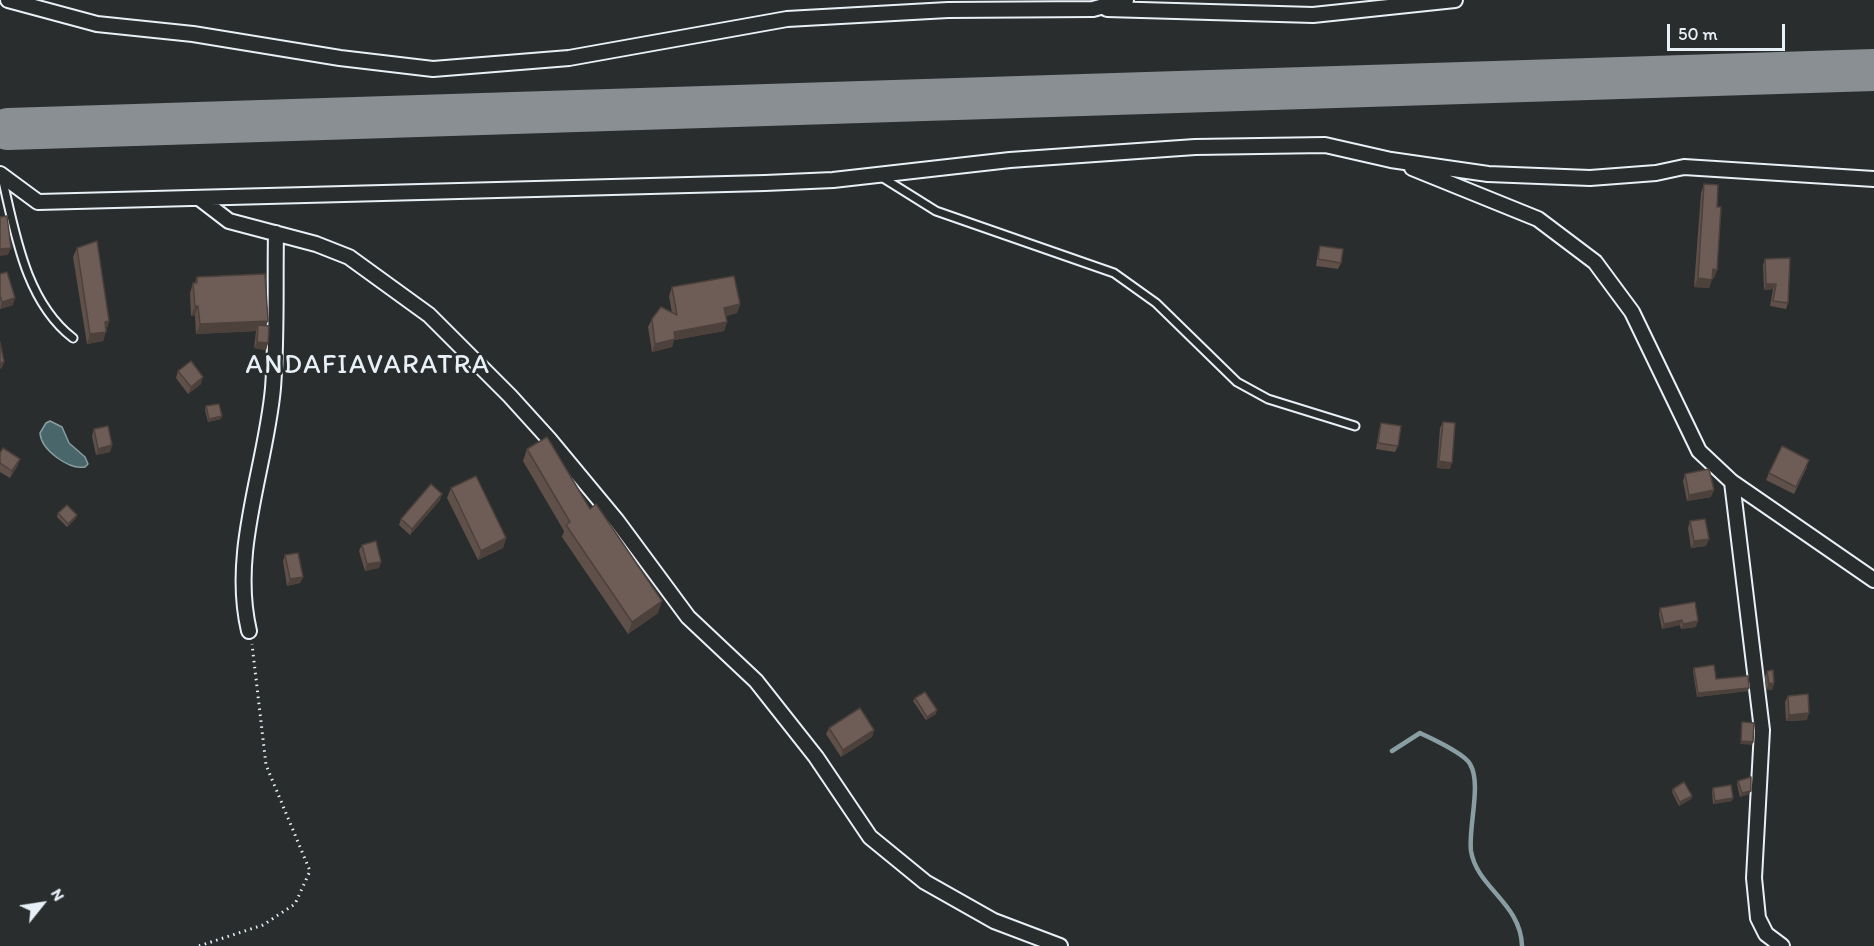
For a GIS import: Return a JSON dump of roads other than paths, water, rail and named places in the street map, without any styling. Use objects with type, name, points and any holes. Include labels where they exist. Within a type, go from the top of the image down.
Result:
[{"type":"street","points":[[8,0],[97,24],[194,34],[340,58],[433,69],[569,58],[788,19],[948,10],[1093,9],[1313,15],[1455,0]]},
{"type":"street","points":[[1093,9],[1126,0]]},
{"type":"street","points":[[1,176],[38,202],[765,183],[1010,160],[1196,147],[1325,145],[1391,160],[1488,174],[1590,178],[1656,173],[1684,167],[1874,179]]},
{"type":"street","points":[[1391,160],[1538,219],[1595,262],[1632,312],[1699,451],[1732,482],[1874,580]]},
{"type":"street","points":[[199,198],[229,221],[349,256],[429,315],[502,387],[617,521],[688,617],[756,681],[816,757],[870,837],[925,882],[994,921],[1060,946]]},
{"type":"street","points":[[249,631],[243,606],[246,552],[273,389],[276,233]]},
{"type":"street","points":[[1732,482],[1762,730],[1754,878],[1758,918],[1766,934],[1782,946]]},
{"type":"lane","points":[[877,174],[936,211],[1114,273],[1156,303],[1237,382],[1268,399],[1355,426]]},
{"type":"lane","points":[[1,176],[25,269],[58,327],[74,338]]},
{"type":"water","points":[[50,421],[62,427],[69,443],[85,457],[88,464],[85,467],[64,462],[45,446],[40,433]]},
{"type":"waterway","points":[[1392,751],[1420,733],[1455,751],[1470,764],[1475,783],[1471,851],[1481,875],[1514,918],[1520,931],[1522,946]]},
{"type":"district","name":"ANDAFIAVARATRA","points":[[368,366]]}]
